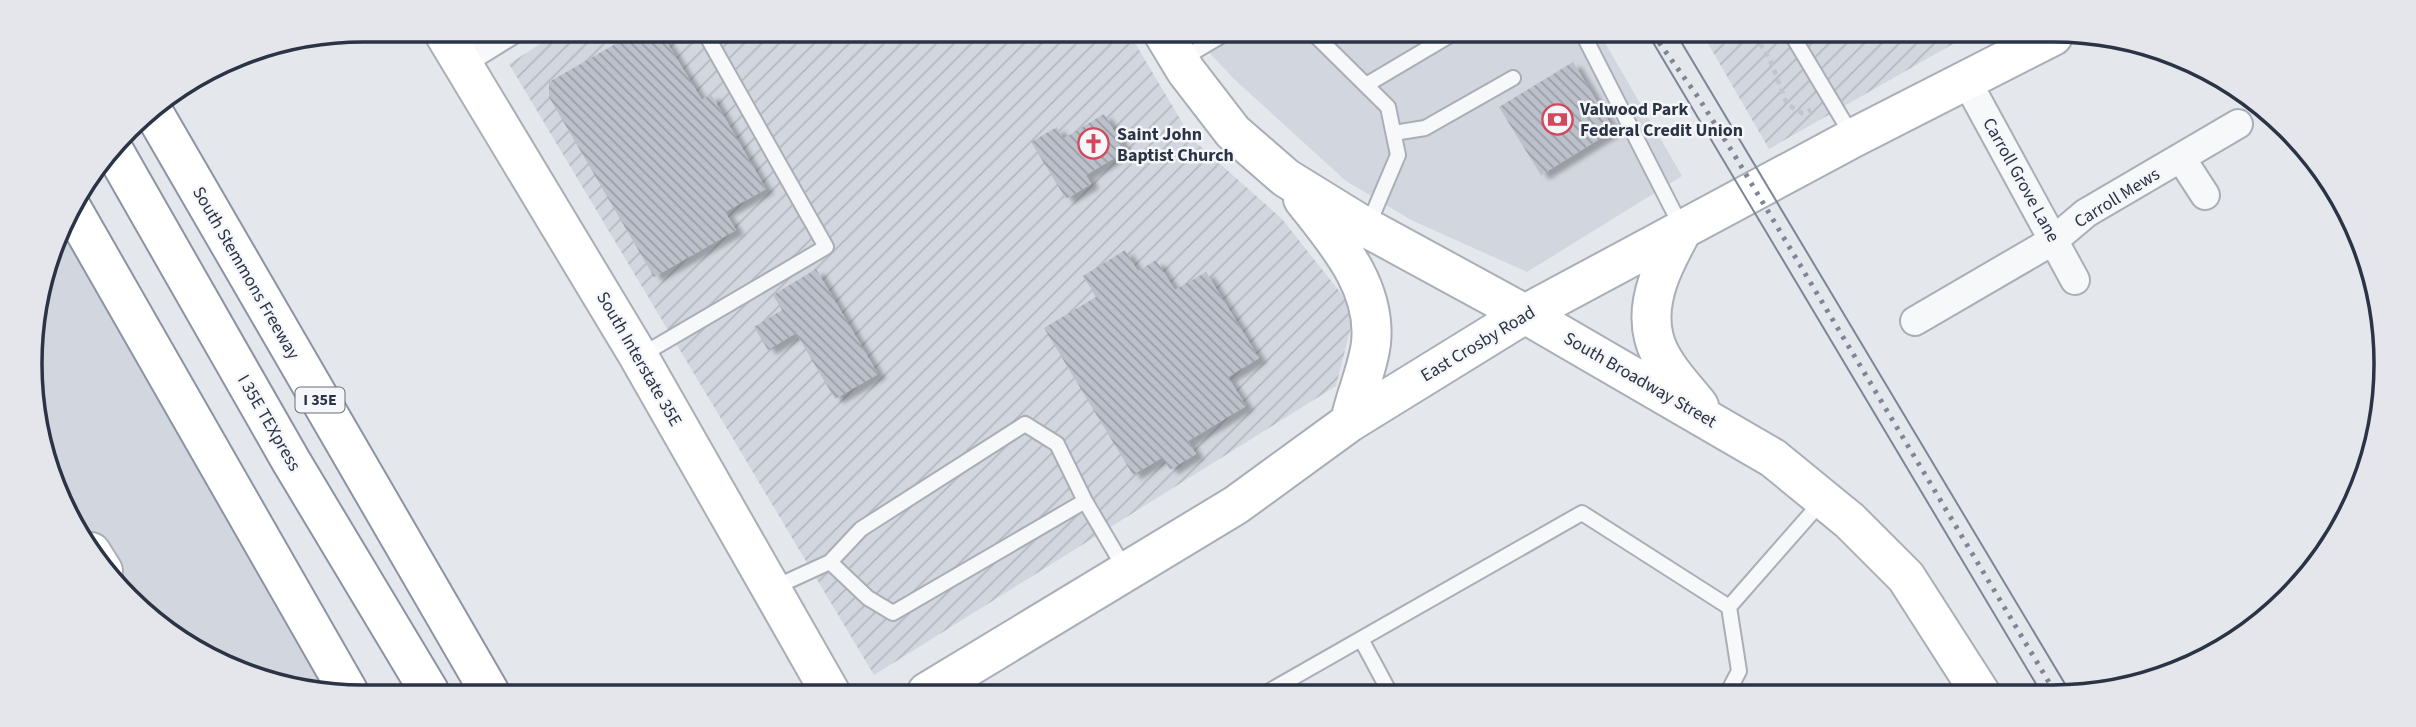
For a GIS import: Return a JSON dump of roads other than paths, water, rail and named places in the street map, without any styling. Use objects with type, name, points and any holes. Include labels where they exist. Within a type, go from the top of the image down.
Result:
[{"type":"main road","name":"East Crosby Road","points":[[939,685],[1236,505],[1350,422],[1525,314],[1853,138],[2041,42]]},
{"type":"main road","name":"South Interstate 35E","points":[[451,46],[639,357],[826,685]]},
{"type":"main road","name":"South Broadway Street","points":[[1172,46],[1233,132],[1286,178],[1367,228],[1525,314],[1773,458],[1824,499],[1906,577],[1975,685]]},
{"type":"main road","name":"South Stemmons Freeway","points":[[157,118],[486,685]]},
{"type":"main road","name":"I 35E TEXpress","points":[[117,157],[290,461],[425,685]]},
{"type":"main road","points":[[1286,178],[1347,256],[1362,286],[1371,342],[1350,422]]},
{"type":"main road","points":[[77,217],[344,684]]},
{"type":"main road","points":[[1682,229],[1657,281],[1652,313],[1654,338],[1664,361],[1709,419]]},
{"type":"street","name":"Carroll Grove Lane","points":[[1966,80],[2075,280]]},
{"type":"street","name":"Carroll Mews","points":[[1915,321],[2054,240],[2087,213],[2238,124]]},
{"type":"street","points":[[2181,158],[2205,195]]},
{"type":"lane","points":[[639,357],[827,247],[710,42]]},
{"type":"lane","points":[[1323,42],[1388,107],[1398,155],[1367,228]]},
{"type":"lane","points":[[1366,85],[1439,42]]},
{"type":"lane","points":[[1587,42],[1682,229]]},
{"type":"lane","points":[[1796,42],[1853,138]]},
{"type":"lane","points":[[1394,134],[1425,128],[1513,78]]},
{"type":"lane","points":[[772,589],[830,562],[861,529],[1025,424],[1057,444],[1126,571]]},
{"type":"lane","points":[[1729,607],[1824,499]]},
{"type":"lane","points":[[830,562],[868,598],[893,612],[1086,501]]},
{"type":"lane","points":[[1285,685],[1582,513],[1729,607],[1739,671],[1732,685]]},
{"type":"lane","points":[[1361,639],[1386,685]]},
{"type":"tram line","points":[[1653,42],[2037,685]]},
{"type":"tram line","points":[[1681,42],[2065,684]]},
{"type":"railway","points":[[1659,42],[1735,156],[2051,685]]},
{"type":"place","name":"Valwood Park Federal Credit Union","points":[[1557,119]]},
{"type":"place","name":"Saint John Baptist Church","points":[[1094,144]]}]
